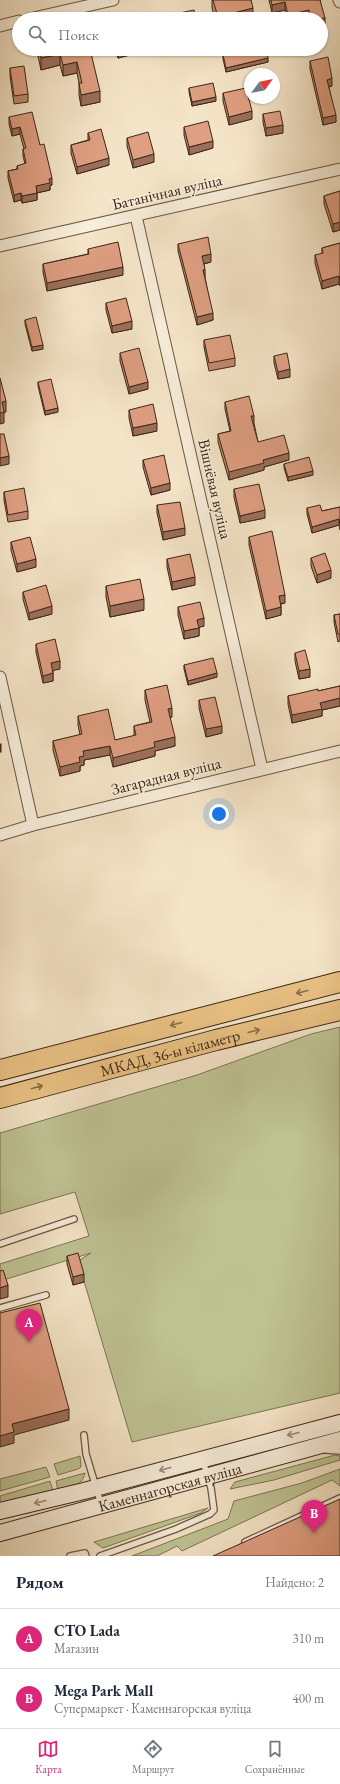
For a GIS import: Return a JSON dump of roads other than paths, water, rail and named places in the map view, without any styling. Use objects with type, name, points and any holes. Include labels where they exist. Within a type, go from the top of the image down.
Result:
[{"type":"highway","name":"МКАД, 36-ы кіламетр","points":[[0,1070],[340,982]]},
{"type":"highway","name":"МКАД, 36-ы кіламетр","points":[[0,1098],[216,1040],[340,1010]]},
{"type":"main road","name":"Каменнагорская вуліца","points":[[0,1511],[97,1488],[340,1422]]},
{"type":"main road","name":"Каменнагорская вуліца","points":[[0,1533],[207,1475],[340,1440]]},
{"type":"street","points":[[60,12],[114,0]]},
{"type":"street","points":[[0,26],[12,23]]},
{"type":"street","name":"Батанічная вуліца","points":[[0,246],[340,169]]},
{"type":"street","name":"Вішнёвая вуліца","points":[[136,216],[262,769]]},
{"type":"street","points":[[0,677],[33,825]]},
{"type":"street","name":"Загарадная вуліца","points":[[0,835],[33,825],[340,751]]},
{"type":"lane","points":[[0,1244],[74,1219]]},
{"type":"lane","points":[[0,1308],[46,1295]]},
{"type":"lane","points":[[84,1435],[86,1454],[101,1504]]},
{"type":"lane","points":[[298,1451],[340,1451]]},
{"type":"lane","points":[[100,1556],[176,1529],[210,1514],[214,1510],[211,1488],[203,1458]]},
{"type":"lane","points":[[242,1543],[340,1498]]},
{"type":"lane","points":[[70,1556],[85,1553],[86,1556]]},
{"type":"place","name":"СТО Lada","points":[[29,1342]]},
{"type":"place","name":"Mega Park Mall","points":[[314,1533]]}]
